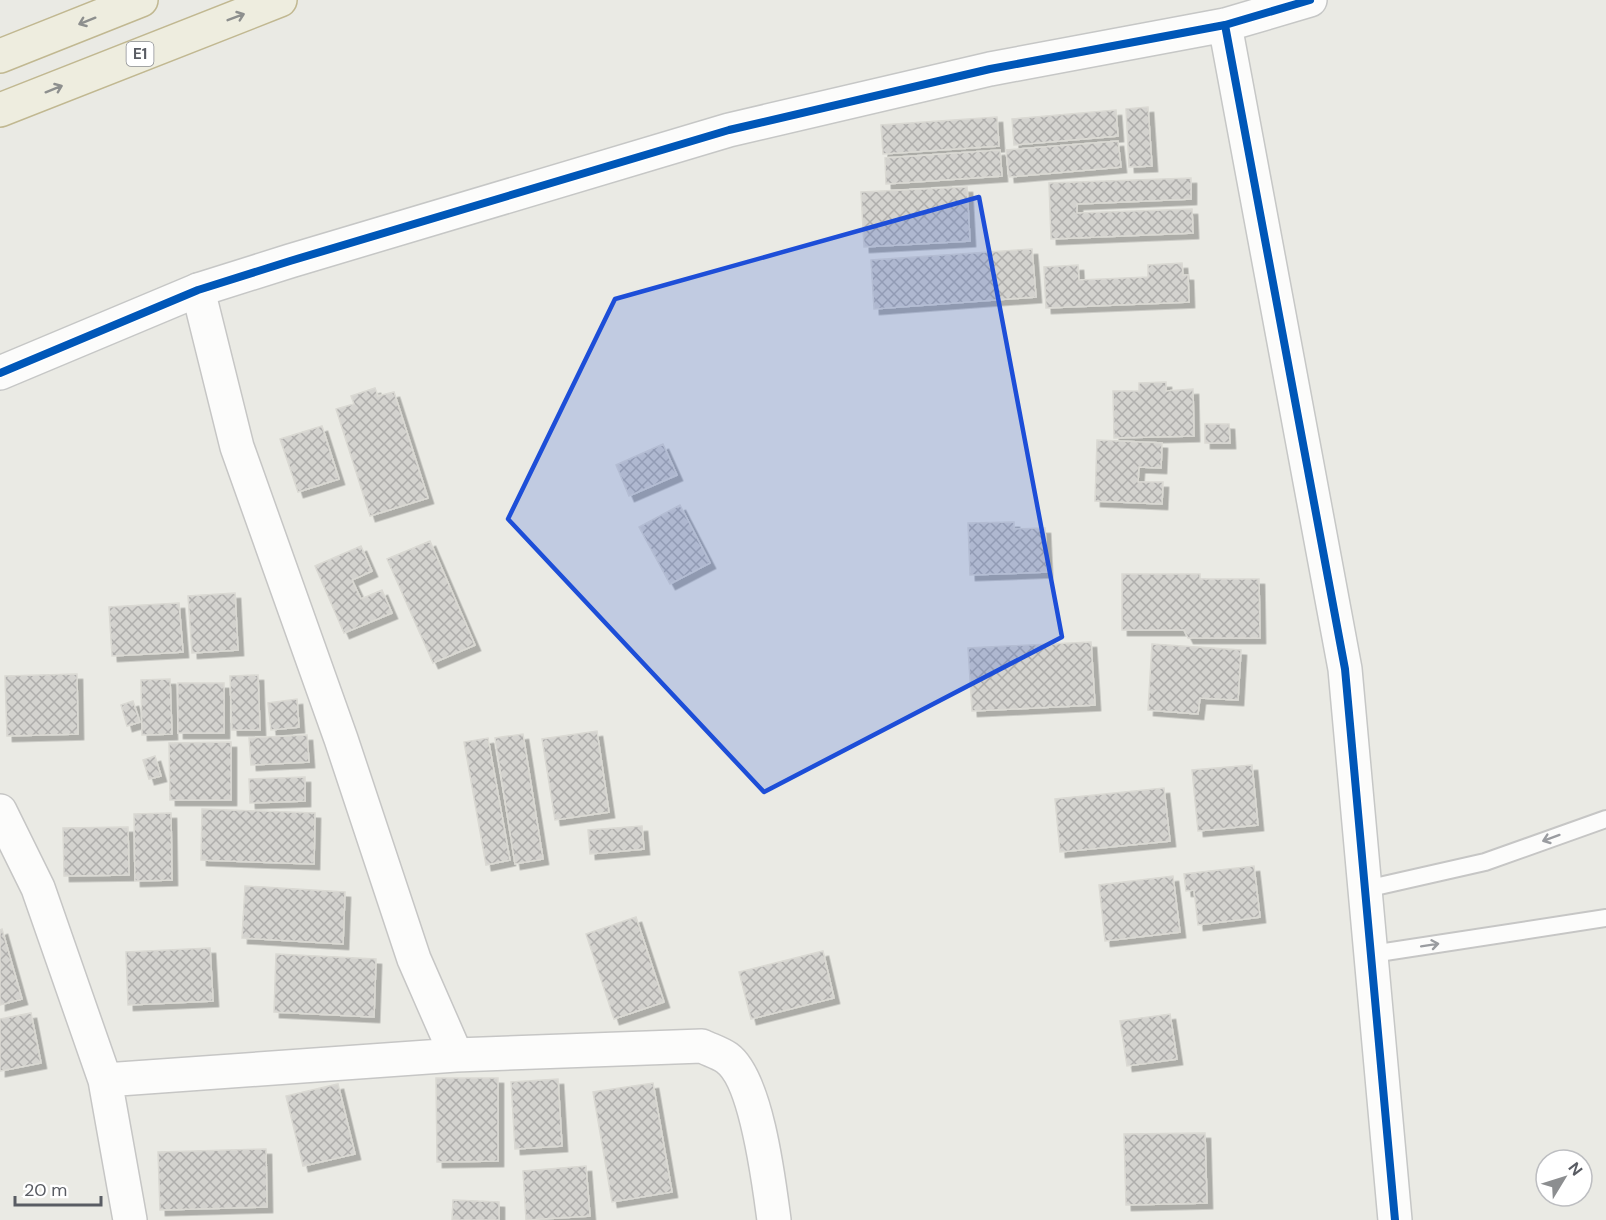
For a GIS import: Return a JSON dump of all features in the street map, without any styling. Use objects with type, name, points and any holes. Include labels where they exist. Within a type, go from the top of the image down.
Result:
[{"type":"highway","points":[[0,56],[141,0]]},
{"type":"highway","name":"E1","points":[[0,110],[280,0]]},
{"type":"street","points":[[0,372],[198,290],[729,130],[990,69],[1226,26],[1310,0]]},
{"type":"street","points":[[1226,26],[1346,669],[1395,1220]]},
{"type":"street","points":[[198,290],[244,468],[341,739],[414,959],[456,1055]]},
{"type":"street","points":[[0,811],[38,888],[105,1080],[130,1220]]},
{"type":"street","points":[[105,1080],[456,1055],[702,1046],[728,1059],[746,1085],[764,1149],[774,1220]]},
{"type":"lane","points":[[1366,889],[1485,862],[1606,819]]},
{"type":"lane","points":[[1372,954],[1606,918]]},
{"type":"highlighted area","points":[[979,197],[1062,637],[764,792],[508,519],[615,299]]},
{"type":"building","points":[[1148,107],[1152,166],[1129,167],[1126,109]]},
{"type":"building","points":[[1116,110],[1118,136],[1014,145],[1012,119]]},
{"type":"building","points":[[997,117],[999,146],[883,154],[881,125]]},
{"type":"building","points":[[1118,141],[1121,167],[1009,177],[1006,150]]},
{"type":"building","points":[[1000,150],[1002,176],[886,184],[885,158]]},
{"type":"building","points":[[1191,178],[1191,199],[1077,204],[1077,213],[1192,209],[1193,233],[1051,239],[1049,183]]},
{"type":"building","points":[[967,187],[970,241],[864,247],[861,192]]},
{"type":"building","points":[[1032,249],[1036,297],[874,309],[871,260]]},
{"type":"building","points":[[1182,263],[1183,275],[1188,275],[1189,302],[1046,308],[1044,267],[1078,265],[1079,280],[1148,277],[1148,265]]},
{"type":"building","points":[[1166,382],[1166,391],[1193,389],[1194,436],[1114,438],[1113,391],[1139,391],[1139,383]]},
{"type":"building","points":[[375,388],[378,396],[394,392],[428,498],[370,516],[336,409],[354,404],[351,396]]},
{"type":"building","points":[[1205,424],[1229,424],[1230,443],[1205,443]]},
{"type":"building","points":[[322,426],[339,479],[298,492],[280,439]]},
{"type":"building","points":[[1097,440],[1162,443],[1161,468],[1139,467],[1138,482],[1163,482],[1162,504],[1095,501]]},
{"type":"building","points":[[663,444],[677,475],[629,496],[616,465]]},
{"type":"building","points":[[680,505],[710,563],[670,584],[639,527]]},
{"type":"building","points":[[1014,522],[1014,529],[1045,528],[1047,572],[970,575],[968,523]]},
{"type":"building","points":[[430,541],[475,645],[433,663],[387,559]]},
{"type":"building","points":[[361,546],[372,571],[352,580],[361,599],[382,590],[392,613],[344,633],[315,566]]},
{"type":"building","points":[[1122,574],[1200,574],[1200,579],[1259,579],[1260,638],[1188,638],[1184,630],[1122,630]]},
{"type":"building","points":[[235,593],[238,650],[192,653],[188,596]]},
{"type":"building","points":[[179,603],[183,652],[112,656],[109,607]]},
{"type":"building","points":[[1091,642],[1095,705],[972,711],[968,648]]},
{"type":"building","points":[[1152,644],[1241,650],[1238,700],[1200,698],[1198,714],[1148,710]]},
{"type":"building","points":[[77,674],[78,734],[7,736],[5,676]]},
{"type":"building","points":[[258,675],[260,730],[232,730],[230,676]]},
{"type":"building","points":[[170,679],[172,734],[142,735],[141,680]]},
{"type":"building","points":[[178,683],[224,683],[224,733],[178,733]]},
{"type":"building","points":[[297,699],[299,727],[271,730],[268,703]]},
{"type":"building","points":[[133,701],[140,722],[127,726],[121,705]]},
{"type":"building","points":[[597,731],[609,812],[555,820],[542,739]]},
{"type":"building","points":[[523,734],[543,859],[515,864],[495,738]]},
{"type":"building","points":[[307,735],[309,762],[251,765],[249,738]]},
{"type":"building","points":[[488,738],[510,860],[486,865],[464,742]]},
{"type":"building","points":[[231,742],[231,800],[170,800],[169,743]]},
{"type":"building","points":[[155,756],[161,776],[149,779],[143,760]]},
{"type":"building","points":[[1252,765],[1258,825],[1198,831],[1192,770]]},
{"type":"building","points":[[305,777],[305,801],[250,803],[249,779]]},
{"type":"building","points":[[1164,788],[1170,841],[1060,852],[1055,799]]},
{"type":"building","points":[[202,809],[315,813],[314,864],[201,860]]},
{"type":"building","points":[[171,813],[172,880],[135,881],[134,814]]},
{"type":"building","points":[[642,826],[644,849],[590,854],[588,830]]},
{"type":"building","points":[[128,827],[129,875],[64,876],[63,828]]},
{"type":"building","points":[[1254,866],[1260,917],[1198,925],[1194,890],[1186,891],[1184,874]]},
{"type":"building","points":[[1173,876],[1180,932],[1105,941],[1099,885]]},
{"type":"building","points":[[245,886],[345,892],[343,944],[242,938]]},
{"type":"building","points":[[636,917],[664,1002],[614,1019],[586,934]]},
{"type":"building","points":[[2,929],[22,999],[0,1005],[0,930]]},
{"type":"building","points":[[210,948],[213,1001],[128,1005],[126,952]]},
{"type":"building","points":[[823,951],[834,998],[751,1019],[739,972]]},
{"type":"building","points":[[276,954],[376,959],[374,1017],[274,1012]]},
{"type":"building","points":[[31,1013],[41,1063],[0,1071],[0,1019]]},
{"type":"building","points":[[1170,1014],[1177,1059],[1127,1066],[1120,1021]]},
{"type":"building","points":[[436,1078],[498,1078],[498,1161],[437,1162]]},
{"type":"building","points":[[558,1079],[562,1146],[515,1149],[511,1082]]},
{"type":"building","points":[[653,1083],[672,1192],[612,1202],[593,1092]]},
{"type":"building","points":[[338,1084],[355,1154],[303,1166],[286,1096]]},
{"type":"building","points":[[1205,1133],[1207,1203],[1126,1205],[1124,1134]]},
{"type":"building","points":[[266,1149],[267,1207],[160,1210],[158,1152]]},
{"type":"building","points":[[586,1166],[590,1216],[526,1220],[523,1171]]},
{"type":"building","points":[[453,1200],[499,1202],[499,1220],[452,1220]]},
{"type":"cycle path","points":[[0,373],[198,290],[729,130],[990,69],[1225,25],[1310,0]]},
{"type":"cycle path","points":[[1225,25],[1345,669],[1395,1220]]}]
